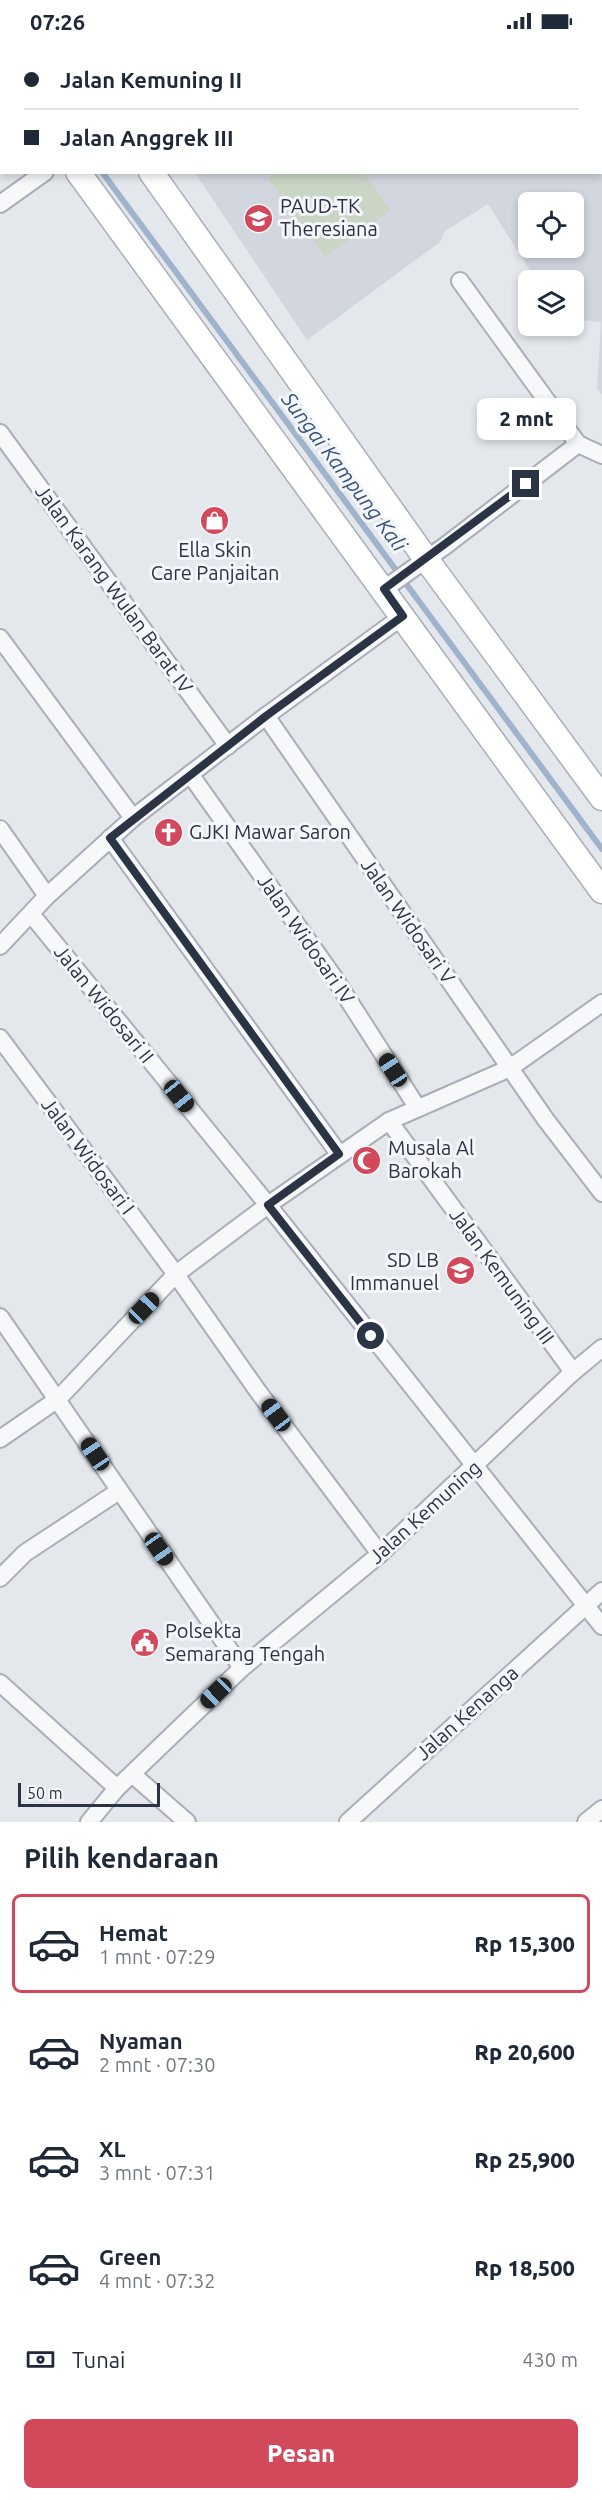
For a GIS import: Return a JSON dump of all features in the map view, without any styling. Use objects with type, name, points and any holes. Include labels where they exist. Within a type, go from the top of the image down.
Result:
[{"type":"main road","points":[[79,174],[387,586],[403,616],[602,891]]},
{"type":"main road","points":[[152,174],[424,560],[602,798]]},
{"type":"street","points":[[0,204],[35,175]]},
{"type":"street","points":[[459,281],[578,444],[602,455]]},
{"type":"street","name":"Jalan Karang Wulan Barat IV","points":[[0,433],[228,746]]},
{"type":"street","points":[[387,586],[578,444]]},
{"type":"street","points":[[0,946],[47,896],[133,818],[266,716],[403,616]]},
{"type":"street","points":[[0,638],[133,818]]},
{"type":"street","name":"Jalan Widosari V","points":[[266,716],[546,1120],[602,1193]]},
{"type":"street","name":"Jalan Widosari IV","points":[[190,774],[333,976],[417,1107]]},
{"type":"street","points":[[0,829],[47,896]]},
{"type":"street","points":[[110,838],[339,1154]]},
{"type":"street","name":"Jalan Widosari II","points":[[31,914],[268,1205],[474,1467]]},
{"type":"street","points":[[0,1439],[58,1399],[176,1274],[268,1205],[389,1121],[510,1068],[602,1003]]},
{"type":"street","name":"Jalan Widosari I","points":[[0,1038],[176,1274],[256,1390],[380,1554]]},
{"type":"street","name":"Jalan Kemuning III","points":[[389,1121],[573,1372]]},
{"type":"street","points":[[0,1317],[242,1668]]},
{"type":"street","name":"Jalan Kemuning","points":[[89,1822],[117,1788],[242,1668],[380,1554],[573,1372],[602,1348]]},
{"type":"street","points":[[474,1467],[530,1533],[602,1626]]},
{"type":"street","points":[[0,1578],[25,1553],[119,1491]]},
{"type":"street","name":"Jalan Kenanga","points":[[348,1822],[602,1591]]},
{"type":"street","points":[[0,1683],[117,1788]]},
{"type":"street","points":[[132,1774],[187,1822]]},
{"type":"street","points":[[585,1822],[602,1809]]},
{"type":"shaded area","points":[[196,174],[602,174],[602,395],[597,388],[601,322],[584,320],[584,270],[530,270],[522,258],[584,258],[584,192],[518,192],[518,252],[488,204],[445,231],[440,242],[307,340]]},
{"type":"green space","points":[[273,174],[364,174],[391,210],[325,257],[268,178]]},
{"type":"waterway","name":"Sungai Kampung Kali","points":[[103,174],[602,849]]},
{"type":"place","name":"PAUD-TK Theresiana","points":[[259,218]]},
{"type":"place","name":"Ella Skin Care Panjaitan","points":[[215,520]]},
{"type":"place","name":"GJKI Mawar Saron","points":[[168,832]]},
{"type":"place","name":"Musala Al Barokah","points":[[367,1160]]},
{"type":"place","name":"SD LB Immanuel","points":[[460,1271]]},
{"type":"place","name":"Polsekta Semarang Tengah","points":[[144,1643]]},
{"type":"route","points":[[371,1336],[268,1205],[339,1154],[110,838],[266,716],[403,616],[384,589],[526,484]]}]
